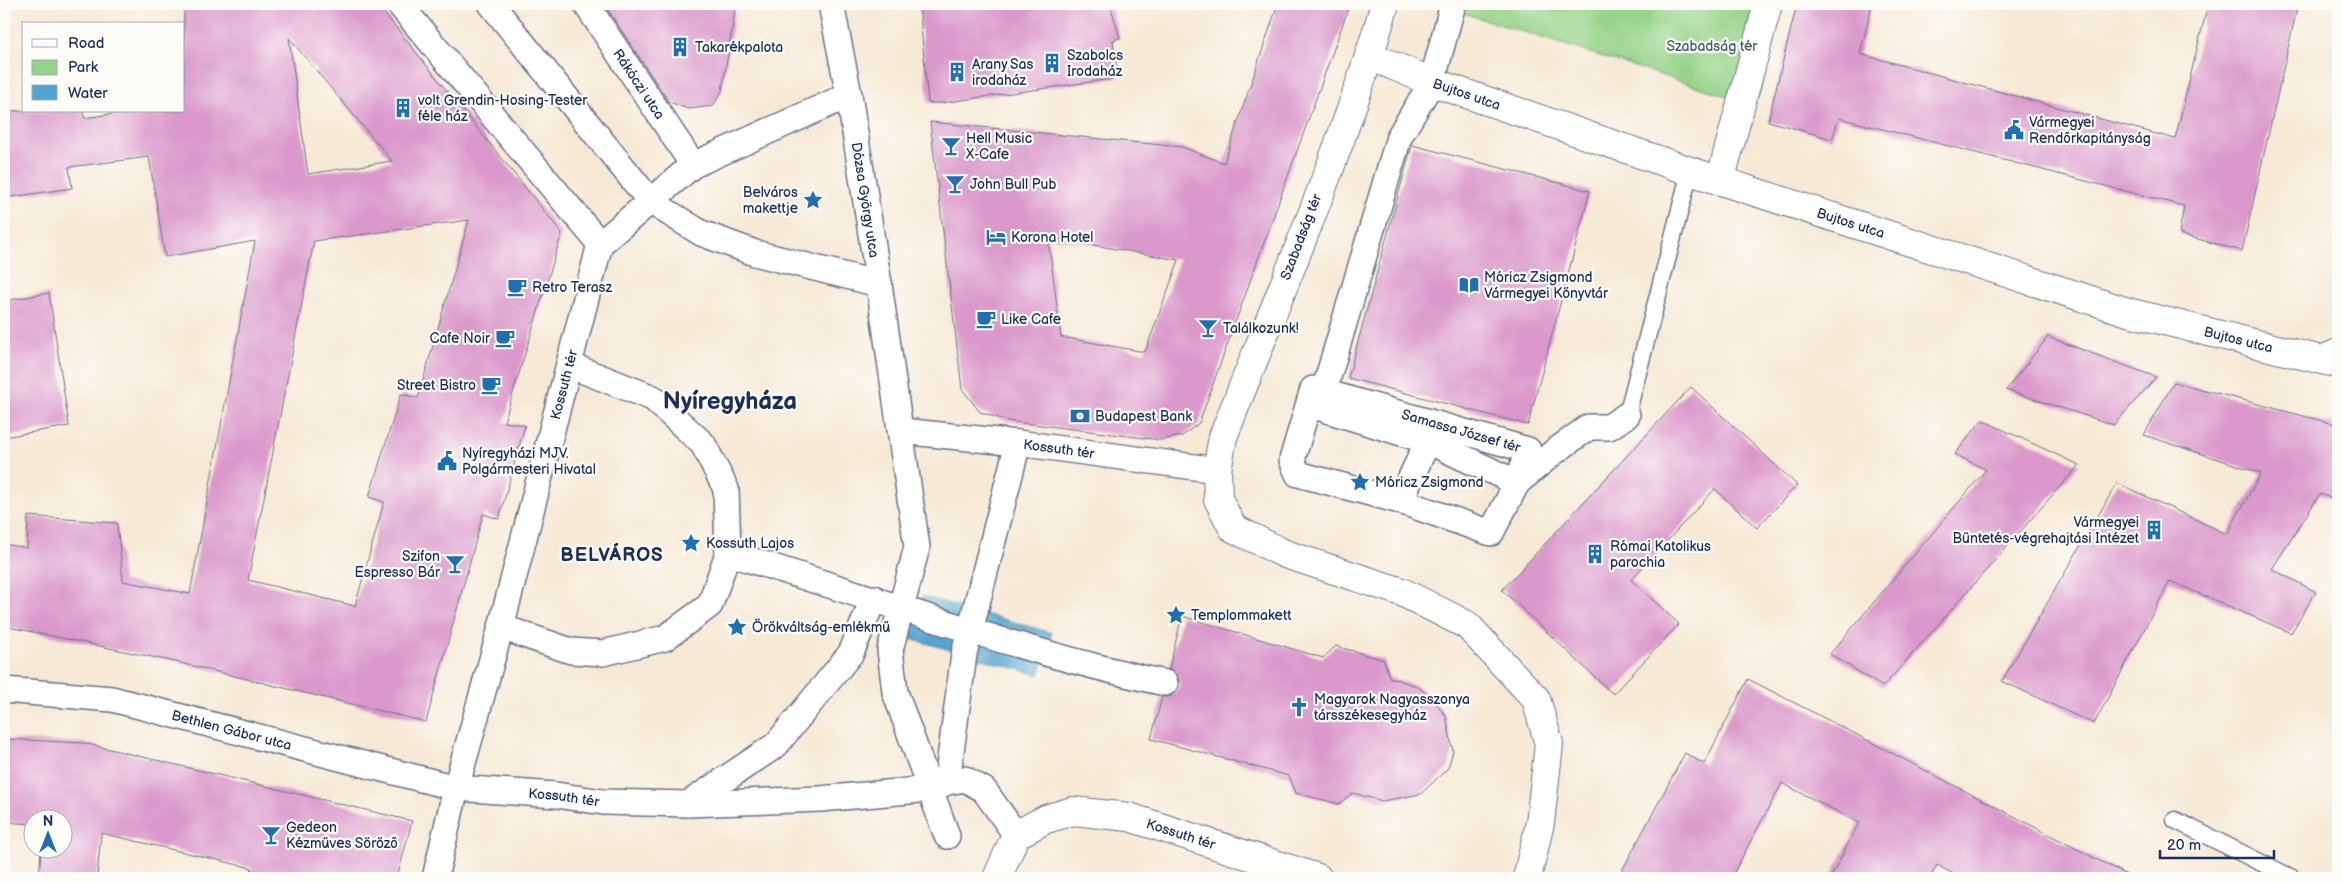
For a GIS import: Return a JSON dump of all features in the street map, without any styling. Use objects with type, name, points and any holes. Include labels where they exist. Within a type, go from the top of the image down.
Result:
[{"type":"street","points":[[400,4],[600,244],[693,165],[849,95]]},
{"type":"street","points":[[491,4],[650,202],[701,233],[755,253],[879,284]]},
{"type":"street","name":"Rákóczi utca","points":[[586,4],[693,165]]},
{"type":"street","name":"Dózsa György utca","points":[[831,4],[849,95],[901,431]]},
{"type":"street","name":"Szabadság tér","points":[[1217,470],[1223,438],[1344,130],[1370,56],[1385,4]]},
{"type":"street","points":[[1453,4],[1432,82],[1400,137],[1322,400],[1428,441],[1517,483],[1554,452],[1589,427],[1609,427],[1627,415]]},
{"type":"street","points":[[1720,181],[1768,4]]},
{"type":"street","name":"Bujtos utca","points":[[1370,56],[1432,82],[1690,171],[2128,312],[2333,359]]},
{"type":"street","name":"Kossuth tér","points":[[600,244],[501,627],[456,788],[556,795],[603,802],[688,804],[820,799],[939,785],[965,779],[984,790],[1016,835],[1046,819],[1073,811],[1129,818],[1318,878]]},
{"type":"street","points":[[501,627],[571,651],[603,653],[665,638],[710,605],[728,553],[726,490],[703,444],[653,398],[569,364]]},
{"type":"street","name":"Samassa József tér","points":[[1313,389],[1322,400],[1528,450],[1517,483],[1492,533],[1400,501],[1298,474],[1292,460],[1313,389]]},
{"type":"street","points":[[901,431],[918,547],[890,650],[895,692],[939,785],[947,836]]},
{"type":"street","name":"Kossuth tér","points":[[901,431],[1018,443],[1217,470]]},
{"type":"street","points":[[1400,501],[1428,441]]},
{"type":"street","points":[[939,785],[964,654],[1018,443]]},
{"type":"street","points":[[1217,470],[1218,499],[1233,528],[1285,554],[1402,592],[1467,625],[1536,699],[1549,744],[1540,822],[1527,878]]},
{"type":"street","points":[[728,553],[874,598],[971,631],[1165,683]]},
{"type":"street","points":[[688,804],[776,745],[796,723],[851,652],[874,598]]},
{"type":"street","name":"Bethlen Gábor utca","points":[[4,690],[112,700],[456,788]]},
{"type":"street","points":[[435,878],[456,788]]},
{"type":"street","points":[[997,878],[1016,835]]},
{"type":"lane","points":[[1627,415],[1690,171]]},
{"type":"lane","points":[[2175,820],[2292,878]]},
{"type":"green space","name":"Szabadság tér","points":[[1460,4],[1768,4],[1743,101],[1463,13]]},
{"type":"water","points":[[922,596],[1052,633],[1039,675],[911,639]]},
{"type":"building","points":[[184,4],[377,4],[562,233],[504,422],[525,425],[499,519],[483,514],[426,722],[176,662],[4,626],[4,544],[27,548],[28,516],[117,523],[123,581],[190,594],[255,241],[165,257],[149,157],[69,167],[72,188],[4,198],[4,111],[83,112],[84,118],[124,112],[185,112]],"holes":[[[289,38],[392,161],[308,174]],[[469,220],[418,398],[401,394],[369,497],[384,502],[355,606],[248,580],[314,241]]]},
{"type":"building","name":"Takarékpalota","points":[[604,4],[736,4],[722,91],[713,106],[688,109],[669,102]]},
{"type":"building","name":"Szabolcs Irodaház","points":[[919,4],[1110,4],[1120,38],[1113,40],[1118,78],[941,103],[928,103]]},
{"type":"building","points":[[1278,4],[1350,4],[1199,423],[1182,436],[1161,440],[1008,421],[980,412],[962,389],[930,122],[1182,147],[1224,163]],"holes":[[[1048,237],[1179,260],[1145,352],[1061,337]]]},
{"type":"building","name":"Vármegyei Rendőrkapitányság","points":[[1797,4],[1872,4],[1860,54],[2175,139],[2208,4],[2298,4],[2242,251],[2179,234],[2184,206],[1839,118],[1832,139],[1768,121]]},
{"type":"building","name":"Móricz Zsigmond Vármegyei Könyvtár","points":[[1412,145],[1590,191],[1528,425],[1348,378]]},
{"type":"building","points":[[49,293],[69,426],[4,437],[4,301]]},
{"type":"building","points":[[2048,337],[2156,377],[2114,425],[2006,390]]},
{"type":"building","name":"Vármegyei Büntetés-végrehajtási Intézet","points":[[2174,382],[2338,425],[2338,501],[2320,494],[2272,569],[2316,592],[2291,633],[2170,581],[2094,724],[2002,681],[2117,483],[2227,534],[2261,473],[2144,435]]},
{"type":"building","name":"Római Katolikus parochia","points":[[1691,387],[1797,485],[1757,528],[1715,489],[1631,580],[1679,624],[1613,694],[1502,590]]},
{"type":"building","points":[[1982,420],[2079,465],[1883,687],[1830,654],[1986,470],[1955,454]]},
{"type":"building","name":"Magyarok Nagyasszonya társszékesegyház","points":[[1182,616],[1323,658],[1336,646],[1384,660],[1389,677],[1417,686],[1433,699],[1446,716],[1453,751],[1448,768],[1421,794],[1382,801],[1353,793],[1339,804],[1296,793],[1289,776],[1151,739],[1162,697],[1170,697],[1179,687],[1179,678],[1169,669]]},
{"type":"building","points":[[1748,679],[2133,878],[1961,878],[1937,865],[1930,878],[1830,878],[1859,823],[1782,783],[1731,878],[1618,878],[1685,753],[1704,764]]},
{"type":"building","points":[[4,739],[84,743],[412,821],[397,878],[249,878],[252,868],[101,833],[97,878],[39,878],[40,860],[72,860],[72,810],[22,810],[22,823],[4,822]]},
{"type":"place","name":"Takarékpalota","points":[[680,47]]},
{"type":"place","name":"Szabolcs Irodaház","points":[[1052,63]]},
{"type":"place","name":"Arany Sas irodaház","points":[[957,72]]},
{"type":"place","name":"volt Grendin-Hosing-Tester féle ház","points":[[403,108]]},
{"type":"place","name":"Vármegyei Rendőrkapitányság","points":[[2014,130]]},
{"type":"place","name":"Hell Music X-Cafe","points":[[951,146]]},
{"type":"place","name":"John Bull Pub","points":[[955,184]]},
{"type":"place","name":"Belváros makettje","points":[[813,200]]},
{"type":"place","name":"Korona Hotel","points":[[996,237]]},
{"type":"place","name":"Móricz Zsigmond Vármegyei Könyvtár","points":[[1469,285]]},
{"type":"place","name":"Retro Terasz","points":[[517,287]]},
{"type":"place","name":"Like Cafe","points":[[986,319]]},
{"type":"place","name":"Találkozunk!","points":[[1208,328]]},
{"type":"place","name":"Cafe Noir","points":[[505,338]]},
{"type":"place","name":"Street Bistro","points":[[491,385]]},
{"type":"place","name":"Budapest Bank","points":[[1080,416]]},
{"type":"place","name":"Nyíregyházi MJV. Polgármesteri Hivatal","points":[[447,461]]},
{"type":"place","name":"Móricz Zsigmond","points":[[1360,482]]},
{"type":"place","name":"Vármegyei Büntetés-végrehajtási Intézet","points":[[2154,530]]},
{"type":"place","name":"Kossuth Lajos","points":[[691,543]]},
{"type":"place","name":"Római Katolikus parochia","points":[[1595,554]]},
{"type":"place","name":"Szifon Espresso Bár","points":[[455,564]]},
{"type":"place","name":"Templommakett","points":[[1176,615]]},
{"type":"place","name":"Örökváltság-emlékmű","points":[[737,627]]},
{"type":"place","name":"Magyarok Nagyasszonya társszékesegyház","points":[[1299,707]]},
{"type":"place","name":"Gedeon Kézműves Söröző","points":[[271,835]]},
{"type":"district","name":"Nyíregyháza","points":[[730,401]]},
{"type":"district","name":"BELVÁROS","points":[[612,555]]}]
